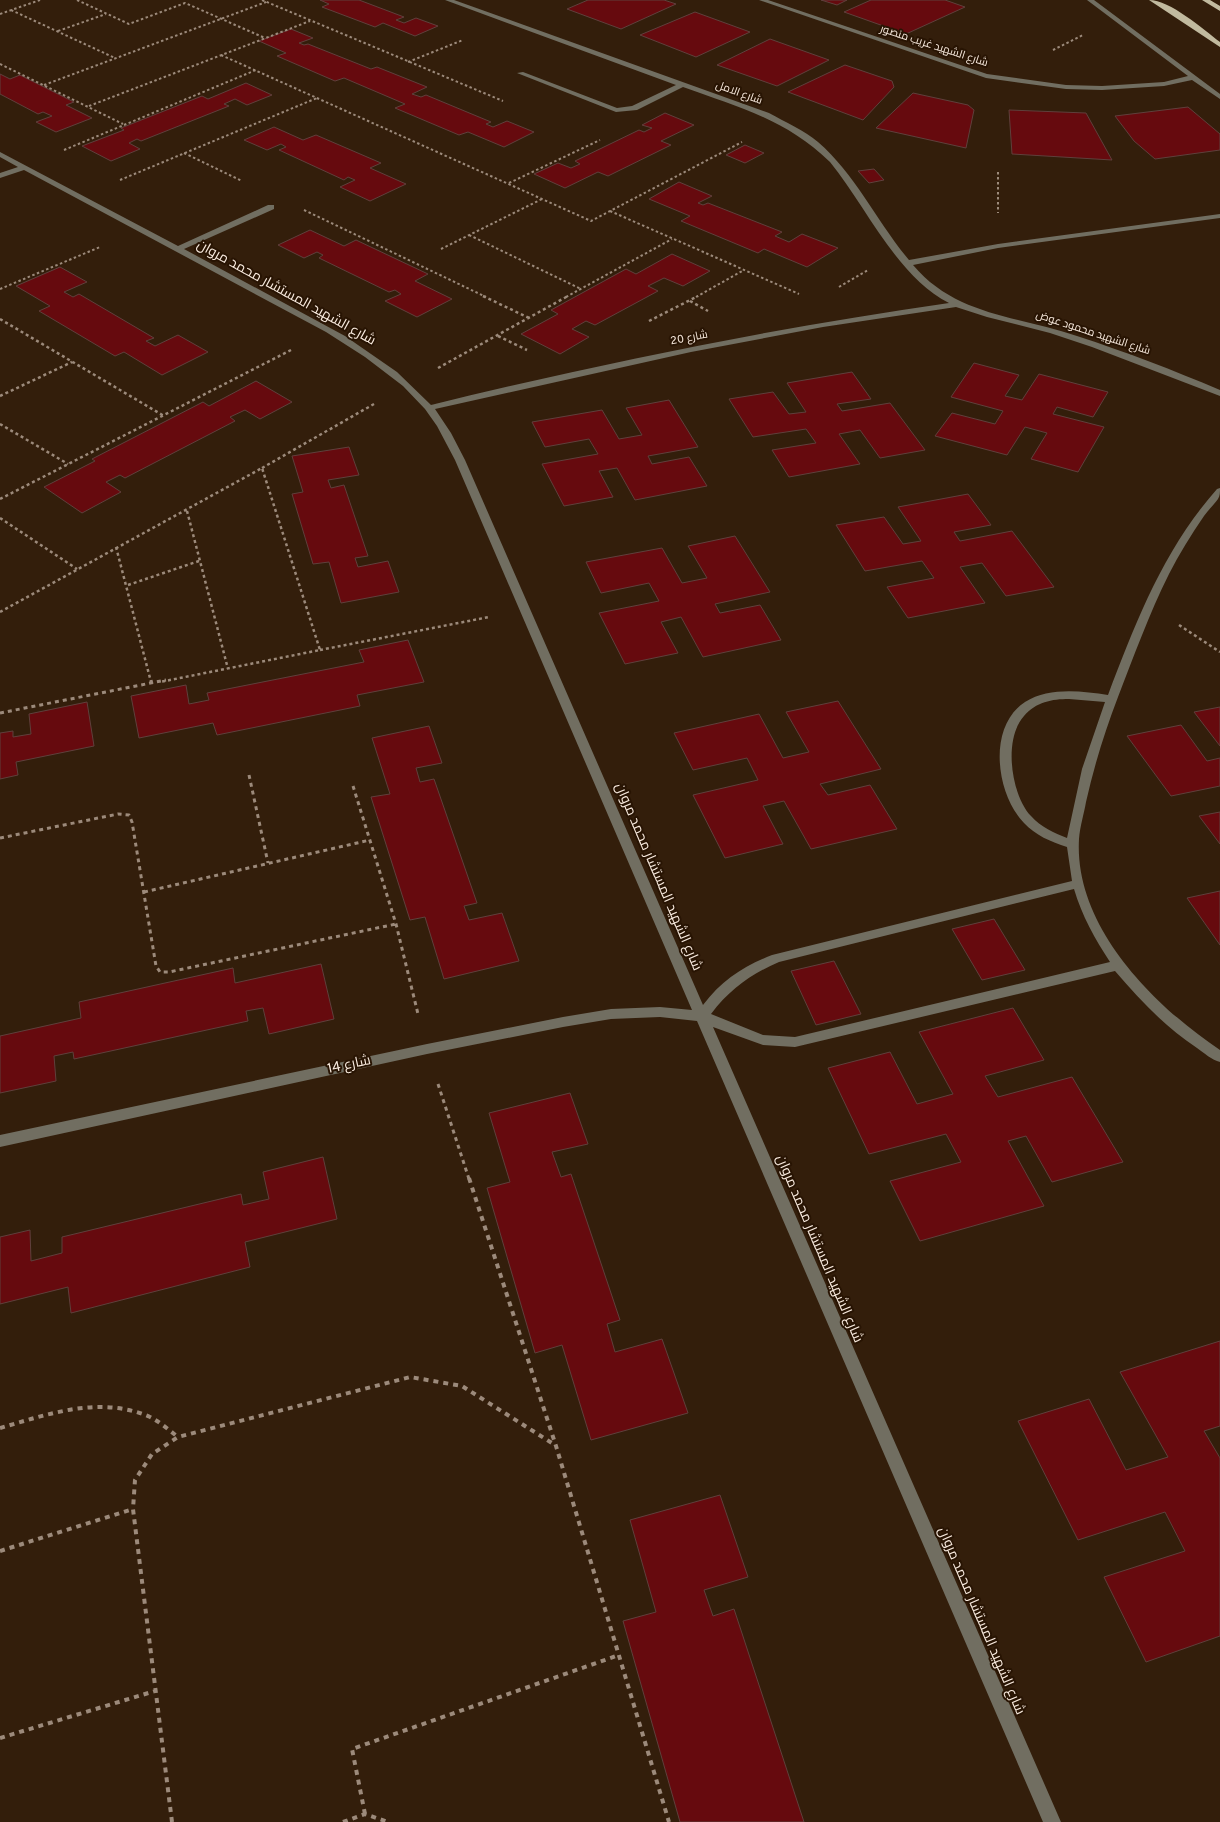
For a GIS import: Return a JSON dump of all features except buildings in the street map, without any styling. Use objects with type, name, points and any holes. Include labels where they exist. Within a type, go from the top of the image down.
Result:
[{"type":"main road","points":[[1152,0],[1186,20],[1220,45]]},
{"type":"main road","points":[[1205,0],[1220,9]]},
{"type":"street","name":"شارع الامل","points":[[448,0],[766,115],[799,132],[826,154],[843,172],[908,263],[932,288],[955,305]]},
{"type":"street","name":"شارع الشهيد غريب منصور","points":[[762,0],[986,76],[1066,87],[1102,88],[1164,84],[1194,77]]},
{"type":"street","points":[[1090,0],[1220,97]]},
{"type":"street","points":[[521,73],[616,110],[634,108],[682,85]]},
{"type":"street","name":"شارع الشهيد المستشار محمد مروان","points":[[0,154],[329,330],[370,356],[407,386],[429,408],[460,460],[1052,1822]]},
{"type":"street","points":[[0,176],[24,166]]},
{"type":"street","points":[[177,249],[271,207]]},
{"type":"street","points":[[908,263],[998,246],[1220,216]]},
{"type":"street","name":"شارع الشهيد محمود عوض","points":[[955,305],[1029,324],[1099,346],[1177,374],[1220,393]]},
{"type":"street","name":"شارع 20","points":[[429,408],[547,379],[755,336],[863,317],[955,305]]},
{"type":"street","points":[[1220,491],[1187,532],[1148,604],[1098,732],[1086,773],[1073,844],[1077,884],[1093,924],[1118,965],[1170,1019],[1220,1057]]},
{"type":"street","points":[[1073,844],[1042,832],[1027,819],[1016,804],[1008,785],[1006,768],[1009,733],[1019,713],[1040,700],[1068,695],[1111,699]]},
{"type":"street","points":[[702,1016],[734,979],[754,966],[777,958],[1077,884]]},
{"type":"street","name":"شارع 14","points":[[0,1141],[427,1048],[611,1014],[660,1012],[702,1016],[733,1030],[763,1040],[795,1042],[1118,965]]},
{"type":"path","points":[[0,14],[40,0]]},
{"type":"path","points":[[77,0],[129,24],[185,3],[266,38]]},
{"type":"path","points":[[262,0],[508,103]]},
{"type":"path","points":[[44,85],[266,2]]},
{"type":"path","points":[[11,10],[116,58]]},
{"type":"path","points":[[58,32],[108,14]]},
{"type":"path","points":[[89,106],[310,21]]},
{"type":"path","points":[[408,62],[509,22]]},
{"type":"path","points":[[221,55],[591,220],[780,122]]},
{"type":"path","points":[[0,64],[123,124]]},
{"type":"path","points":[[24,166],[256,70]]},
{"type":"path","points":[[80,196],[317,98]]},
{"type":"path","points":[[590,137],[599,140]]},
{"type":"path","points":[[184,153],[246,182]]},
{"type":"path","points":[[998,172],[998,246]]},
{"type":"path","points":[[441,249],[542,198]]},
{"type":"path","points":[[299,208],[529,318]]},
{"type":"path","points":[[610,211],[805,297]]},
{"type":"path","points":[[0,289],[142,230]]},
{"type":"path","points":[[469,235],[582,289]]},
{"type":"path","points":[[0,612],[187,511],[672,239]]},
{"type":"path","points":[[831,291],[899,252]]},
{"type":"path","points":[[0,320],[164,416]]},
{"type":"path","points":[[0,500],[329,330]]},
{"type":"path","points":[[0,396],[72,362]]},
{"type":"path","points":[[0,424],[69,464]]},
{"type":"path","points":[[262,468],[320,650]]},
{"type":"path","points":[[0,493],[6,497]]},
{"type":"path","points":[[187,511],[228,669]]},
{"type":"path","points":[[0,518],[77,569]]},
{"type":"path","points":[[116,548],[128,585],[152,684]]},
{"type":"path","points":[[128,585],[199,561]]},
{"type":"path","points":[[1148,604],[1220,652]]},
{"type":"path","points":[[0,713],[526,610]]},
{"type":"path","points":[[249,775],[268,863]]},
{"type":"path","points":[[353,786],[396,924],[427,1048],[556,1446],[669,1822]]},
{"type":"path","points":[[0,838],[118,814],[129,816],[132,822],[156,966],[160,972],[170,972],[396,924]]},
{"type":"path","points":[[144,892],[370,840]]},
{"type":"path","points":[[172,1822],[132,1509],[135,1480],[152,1454],[178,1438],[410,1378],[462,1386],[556,1446]]},
{"type":"path","points":[[0,1428],[78,1406],[116,1406],[150,1418],[178,1438]]},
{"type":"path","points":[[0,1551],[132,1509]]},
{"type":"path","points":[[365,1814],[352,1749],[619,1655]]},
{"type":"path","points":[[0,1738],[155,1691]]},
{"type":"path","points":[[342,1822],[365,1814],[388,1822]]}]
